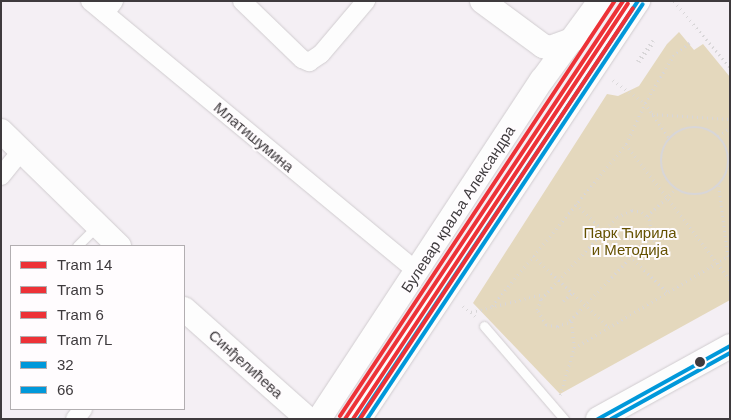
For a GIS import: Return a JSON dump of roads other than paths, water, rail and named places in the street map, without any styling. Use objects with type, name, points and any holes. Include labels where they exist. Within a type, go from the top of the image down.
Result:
[{"type":"main road","points":[[482,1],[544,46],[550,48],[575,39]]},
{"type":"main road","name":"Булевар краља Александра","points":[[319,419],[418,272],[542,80],[575,39],[600,1]]},
{"type":"main road","points":[[359,419],[638,1]]},
{"type":"main road","points":[[1,131],[118,245]]},
{"type":"main road","name":"Синђелићева","points":[[185,310],[308,419]]},
{"type":"main road","points":[[598,419],[730,346]]},
{"type":"street","name":"Млатишумина","points":[[90,1],[109,7],[418,272]]},
{"type":"street","points":[[242,1],[302,59],[316,60],[366,1]]},
{"type":"street","points":[[1,176],[22,150]]},
{"type":"lane","points":[[78,245],[97,226]]},
{"type":"lane","points":[[484,326],[556,406],[564,419]]},
{"type":"tram line","name":"6","points":[[340,416],[615,1]]},
{"type":"tram line","name":"14","points":[[345,419],[623,1]]},
{"type":"tram line","name":"5","points":[[353,419],[628,4]]},
{"type":"tram line","name":"7L","points":[[360,419],[633,8]]},
{"type":"park label","name":"Парк Ћирила и Методија","points":[[630,240]]}]
